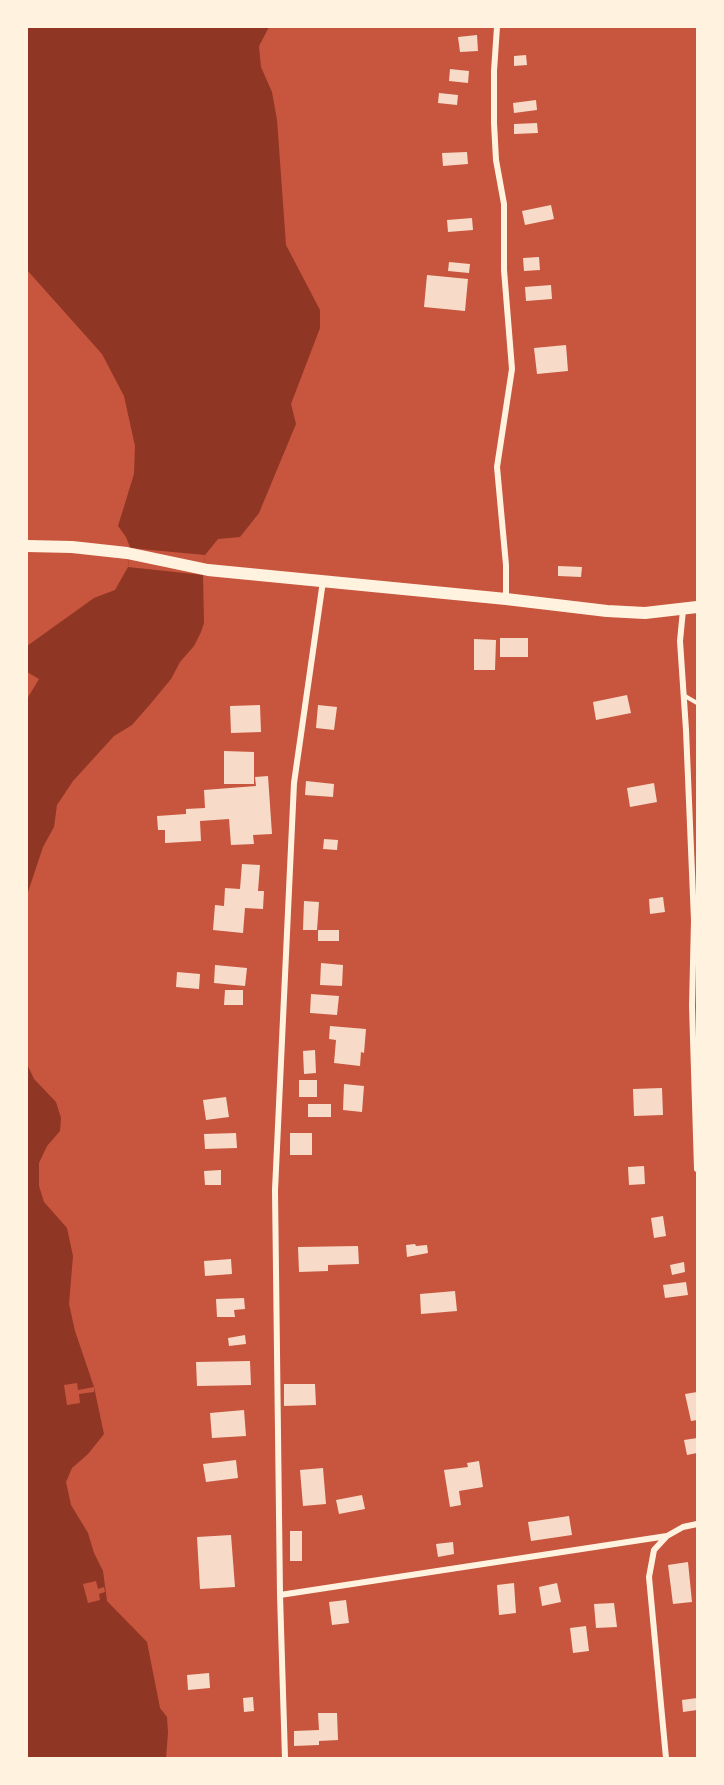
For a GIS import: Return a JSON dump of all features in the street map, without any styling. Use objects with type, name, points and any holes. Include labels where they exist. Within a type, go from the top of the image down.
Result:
[{"type":"main road","points":[[27,546],[72,547],[127,553],[208,570],[607,611],[645,614],[697,607]]},
{"type":"street","points":[[497,27],[494,123],[496,160],[504,204],[504,270],[512,369],[497,467],[506,565],[506,599]]},
{"type":"street","points":[[285,1758],[280,1595],[275,1190],[294,783],[323,581]]},
{"type":"street","points":[[683,610],[680,641],[694,920],[692,1006],[696,1068],[697,1169]]},
{"type":"street","points":[[666,1758],[650,1562],[654,1550],[667,1536],[696,1523]]},
{"type":"street","points":[[280,1595],[667,1536]]},
{"type":"lane","points":[[682,695],[697,703]]},
{"type":"shaded area","points":[[27,27],[269,27],[259,46],[261,67],[272,92],[277,120],[286,245],[320,310],[320,328],[291,404],[296,424],[259,513],[240,537],[218,539],[205,555],[204,623],[194,646],[180,662],[171,679],[132,725],[114,736],[73,781],[57,805],[54,827],[43,847],[27,895],[27,699],[39,679],[27,672],[27,646],[94,598],[115,590],[128,567],[130,547],[118,526],[134,474],[135,446],[124,396],[102,354],[27,270]]},
{"type":"shaded area","points":[[27,1064],[34,1079],[56,1102],[61,1118],[60,1131],[47,1146],[39,1163],[39,1186],[44,1202],[67,1228],[73,1256],[69,1304],[75,1331],[94,1387],[104,1434],[88,1454],[72,1468],[66,1482],[71,1505],[88,1533],[103,1571],[107,1601],[147,1642],[160,1708],[167,1717],[166,1758],[27,1758]]},
{"type":"pier","points":[[130,548],[205,555],[203,575],[128,567]]},
{"type":"pier","points":[[77,1383],[78,1390],[94,1387],[94,1392],[79,1394],[80,1403],[67,1405],[64,1385]]},
{"type":"pier","points":[[96,1581],[98,1589],[104,1587],[105,1592],[99,1594],[100,1600],[88,1603],[83,1584]]},
{"type":"building","points":[[477,35],[478,51],[460,52],[458,37]]},
{"type":"building","points":[[526,55],[527,65],[514,66],[514,56]]},
{"type":"building","points":[[450,69],[469,71],[468,83],[449,81]]},
{"type":"building","points":[[439,93],[458,95],[457,105],[438,103]]},
{"type":"building","points":[[536,100],[537,110],[514,113],[513,103]]},
{"type":"building","points":[[537,123],[538,133],[514,134],[514,124]]},
{"type":"building","points":[[467,152],[468,164],[443,166],[442,153]]},
{"type":"building","points":[[551,205],[554,219],[525,225],[522,211]]},
{"type":"building","points":[[472,218],[473,230],[448,232],[447,220]]},
{"type":"building","points":[[539,257],[540,270],[524,271],[523,258]]},
{"type":"building","points":[[449,262],[470,264],[469,273],[448,271]]},
{"type":"building","points":[[427,275],[468,279],[465,311],[424,307]]},
{"type":"building","points":[[551,285],[552,299],[526,301],[525,287]]},
{"type":"building","points":[[566,345],[568,371],[537,374],[534,348]]},
{"type":"building","points":[[558,566],[582,567],[581,577],[558,576]]},
{"type":"building","points":[[500,638],[528,638],[528,657],[500,657]]},
{"type":"building","points":[[474,639],[496,640],[495,670],[474,670]]},
{"type":"building","points":[[627,695],[631,713],[596,720],[593,702]]},
{"type":"building","points":[[260,705],[261,732],[231,733],[230,706]]},
{"type":"building","points":[[318,705],[337,707],[334,730],[316,728]]},
{"type":"building","points":[[224,751],[254,752],[254,784],[224,784]]},
{"type":"building","points":[[268,776],[272,834],[253,835],[254,844],[231,845],[229,819],[200,821],[201,841],[165,843],[165,830],[158,830],[157,816],[186,814],[186,809],[205,808],[204,790],[256,786],[255,777]]},
{"type":"building","points":[[306,781],[334,784],[333,797],[305,795]]},
{"type":"building","points":[[654,783],[657,802],[630,807],[627,788]]},
{"type":"building","points":[[324,839],[338,840],[337,850],[323,849]]},
{"type":"building","points":[[242,864],[260,865],[258,891],[264,891],[263,909],[245,908],[243,933],[213,930],[215,905],[224,906],[225,888],[240,889]]},
{"type":"building","points":[[663,897],[665,912],[650,914],[649,899]]},
{"type":"building","points":[[304,901],[319,902],[317,930],[303,930]]},
{"type":"building","points":[[318,930],[339,930],[339,941],[318,941]]},
{"type":"building","points":[[321,963],[343,965],[342,986],[320,985]]},
{"type":"building","points":[[215,965],[247,968],[245,986],[214,983]]},
{"type":"building","points":[[177,972],[200,974],[199,989],[176,987]]},
{"type":"building","points":[[225,990],[243,990],[243,1005],[224,1005]]},
{"type":"building","points":[[311,994],[339,996],[337,1015],[310,1013]]},
{"type":"building","points":[[330,1026],[366,1029],[364,1053],[361,1052],[360,1066],[334,1063],[336,1040],[329,1039]]},
{"type":"building","points":[[315,1050],[316,1073],[304,1074],[303,1051]]},
{"type":"building","points":[[299,1080],[317,1080],[317,1097],[299,1097]]},
{"type":"building","points":[[344,1084],[364,1086],[362,1112],[343,1110]]},
{"type":"building","points":[[662,1088],[663,1115],[634,1116],[633,1089]]},
{"type":"building","points":[[226,1097],[229,1117],[206,1120],[203,1100]]},
{"type":"building","points":[[308,1104],[331,1104],[331,1117],[308,1117]]},
{"type":"building","points":[[236,1133],[237,1148],[205,1149],[204,1134]]},
{"type":"building","points":[[290,1133],[312,1133],[312,1155],[290,1155]]},
{"type":"building","points":[[644,1166],[645,1184],[629,1185],[628,1167]]},
{"type":"building","points":[[221,1170],[221,1185],[205,1185],[204,1171]]},
{"type":"building","points":[[663,1216],[666,1236],[654,1238],[651,1218]]},
{"type":"building","points":[[415,1244],[416,1246],[427,1245],[428,1253],[407,1257],[406,1245]]},
{"type":"building","points":[[358,1246],[359,1264],[328,1265],[328,1271],[299,1272],[298,1247]]},
{"type":"building","points":[[231,1259],[232,1274],[205,1276],[204,1261]]},
{"type":"building","points":[[684,1262],[685,1272],[672,1275],[670,1265]]},
{"type":"building","points":[[686,1282],[688,1295],[665,1298],[663,1285]]},
{"type":"building","points":[[455,1291],[457,1311],[421,1314],[420,1294]]},
{"type":"building","points":[[244,1298],[245,1309],[234,1310],[235,1317],[217,1317],[216,1299]]},
{"type":"building","points":[[245,1335],[246,1344],[229,1346],[228,1338]]},
{"type":"building","points":[[250,1361],[251,1385],[197,1386],[196,1362]]},
{"type":"building","points":[[284,1384],[315,1384],[316,1405],[284,1406]]},
{"type":"building","points":[[697,1392],[697,1420],[691,1421],[685,1394]]},
{"type":"building","points":[[244,1410],[246,1436],[212,1438],[210,1413]]},
{"type":"building","points":[[697,1438],[697,1453],[687,1455],[684,1440]]},
{"type":"building","points":[[236,1460],[238,1478],[206,1482],[203,1464]]},
{"type":"building","points":[[479,1461],[483,1487],[459,1491],[461,1505],[450,1507],[444,1470],[468,1467],[467,1463]]},
{"type":"building","points":[[323,1468],[326,1504],[303,1506],[300,1470]]},
{"type":"building","points":[[362,1495],[365,1509],[339,1514],[336,1500]]},
{"type":"building","points":[[569,1516],[572,1535],[531,1541],[528,1522]]},
{"type":"building","points":[[290,1531],[302,1531],[302,1561],[290,1561]]},
{"type":"building","points":[[231,1535],[235,1587],[200,1589],[197,1537]]},
{"type":"building","points":[[453,1542],[454,1554],[438,1557],[436,1544]]},
{"type":"building","points":[[688,1562],[692,1602],[673,1604],[668,1565]]},
{"type":"building","points":[[514,1583],[516,1613],[499,1615],[497,1585]]},
{"type":"building","points":[[557,1583],[561,1602],[542,1606],[539,1587]]},
{"type":"building","points":[[346,1600],[349,1623],[332,1625],[329,1602]]},
{"type":"building","points":[[614,1603],[617,1627],[596,1628],[594,1604]]},
{"type":"building","points":[[586,1626],[589,1651],[573,1653],[570,1628]]},
{"type":"building","points":[[209,1673],[210,1688],[188,1690],[187,1675]]},
{"type":"building","points":[[253,1697],[254,1711],[244,1712],[243,1698]]},
{"type":"building","points":[[697,1698],[697,1710],[683,1712],[682,1700]]},
{"type":"building","points":[[318,1713],[337,1713],[338,1740],[319,1741],[319,1745],[294,1746],[294,1731],[319,1730]]}]
